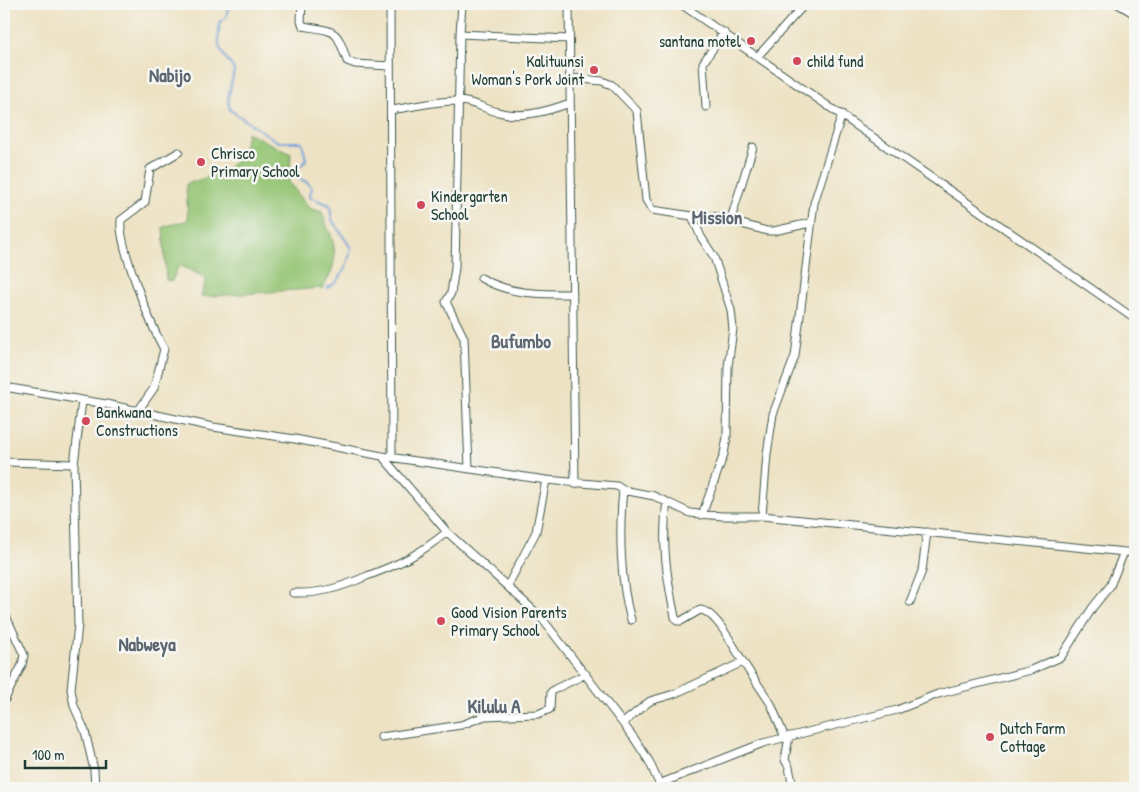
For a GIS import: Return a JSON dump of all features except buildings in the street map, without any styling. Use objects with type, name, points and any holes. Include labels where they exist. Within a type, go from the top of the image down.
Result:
[{"type":"street","points":[[302,4],[301,21],[303,26],[334,32],[339,36],[347,61],[355,64],[390,66]]},
{"type":"street","points":[[390,4],[392,457]]},
{"type":"street","points":[[462,4],[455,268],[451,293],[446,302],[464,338],[469,469]]},
{"type":"street","points":[[569,4],[575,484]]},
{"type":"street","points":[[681,4],[724,32],[1135,319]]},
{"type":"street","points":[[691,11],[697,4]]},
{"type":"street","points":[[758,56],[805,4]]},
{"type":"street","points":[[1118,4],[1135,14]]},
{"type":"street","points":[[706,107],[703,63],[724,32]]},
{"type":"street","points":[[460,34],[569,39]]},
{"type":"street","points":[[571,78],[602,81],[612,85],[637,111],[646,200],[652,210],[692,216],[713,216],[730,222],[774,231],[810,223]]},
{"type":"street","points":[[391,110],[459,101],[472,103],[504,114],[546,112],[570,103]]},
{"type":"street","points":[[762,516],[767,454],[773,414],[795,356],[800,327],[810,223],[814,203],[842,114]]},
{"type":"street","points":[[730,222],[753,147]]},
{"type":"street","points":[[138,411],[154,388],[164,349],[156,335],[138,291],[121,233],[121,220],[145,202],[152,165],[179,152]]},
{"type":"street","points":[[692,216],[714,257],[731,310],[733,329],[728,367],[727,437],[724,454],[702,515]]},
{"type":"street","points":[[481,278],[495,286],[524,294],[572,294]]},
{"type":"street","points":[[4,387],[138,411],[213,427],[292,438],[382,456],[575,484],[611,485],[623,490],[654,496],[685,511],[702,515],[762,516],[1135,553]]},
{"type":"street","points":[[82,401],[74,464],[78,625],[71,689],[74,706],[85,731],[94,770],[95,788]]},
{"type":"street","points":[[382,456],[447,532],[508,585],[540,616],[623,722],[649,761],[660,786],[725,757],[787,737],[897,710],[938,694],[1023,673],[1061,657],[1093,607],[1110,586],[1124,552]]},
{"type":"street","points":[[5,462],[74,464]]},
{"type":"street","points":[[508,585],[536,532],[546,480]]},
{"type":"street","points":[[623,490],[619,515],[626,601],[631,620]]},
{"type":"street","points":[[667,502],[664,536],[667,579],[675,617],[677,621],[680,621],[700,610],[708,612],[721,627],[771,704],[787,737],[785,760],[789,767],[793,788]]},
{"type":"street","points":[[293,593],[319,592],[349,585],[404,563],[426,549],[447,532]]},
{"type":"street","points":[[910,602],[922,571],[926,532]]},
{"type":"street","points":[[4,612],[24,654],[22,665],[4,701]]},
{"type":"street","points":[[623,722],[650,701],[674,694],[743,662]]},
{"type":"street","points":[[381,737],[461,725],[485,716],[538,714],[550,709],[551,692],[586,674]]},
{"type":"green space","points":[[247,132],[291,154],[289,182],[309,208],[322,212],[335,252],[332,270],[323,288],[201,297],[206,278],[179,265],[172,281],[166,280],[163,227],[188,220],[186,184],[223,172],[243,155]]},
{"type":"waterway","points":[[229,4],[226,17],[220,22],[218,37],[220,48],[234,69],[228,99],[230,110],[278,142],[302,142],[306,160],[302,165],[294,168],[292,175],[308,183],[312,188],[309,197],[330,205],[332,220],[351,248],[344,271],[336,282],[327,288]]},
{"type":"place","name":"santana motel","points":[[751,41]]},
{"type":"place","name":"child fund","points":[[797,61]]},
{"type":"place","name":"Kalituunsi Woman's Pork Joint","points":[[594,70]]},
{"type":"place","name":"Chrisco Primary School","points":[[201,162]]},
{"type":"place","name":"Kindergarten School","points":[[421,205]]},
{"type":"place","name":"Bankwana Constructions","points":[[86,421]]},
{"type":"place","name":"Good Vision Parents Primary School","points":[[441,621]]},
{"type":"place","name":"Dutch Farm Cottage","points":[[990,737]]},
{"type":"district","name":"Nabijo","points":[[170,75]]},
{"type":"district","name":"Mission","points":[[717,217]]},
{"type":"district","name":"Bufumbo","points":[[521,341]]},
{"type":"district","name":"Nabweya","points":[[147,644]]},
{"type":"district","name":"Kilulu A","points":[[494,706]]}]
